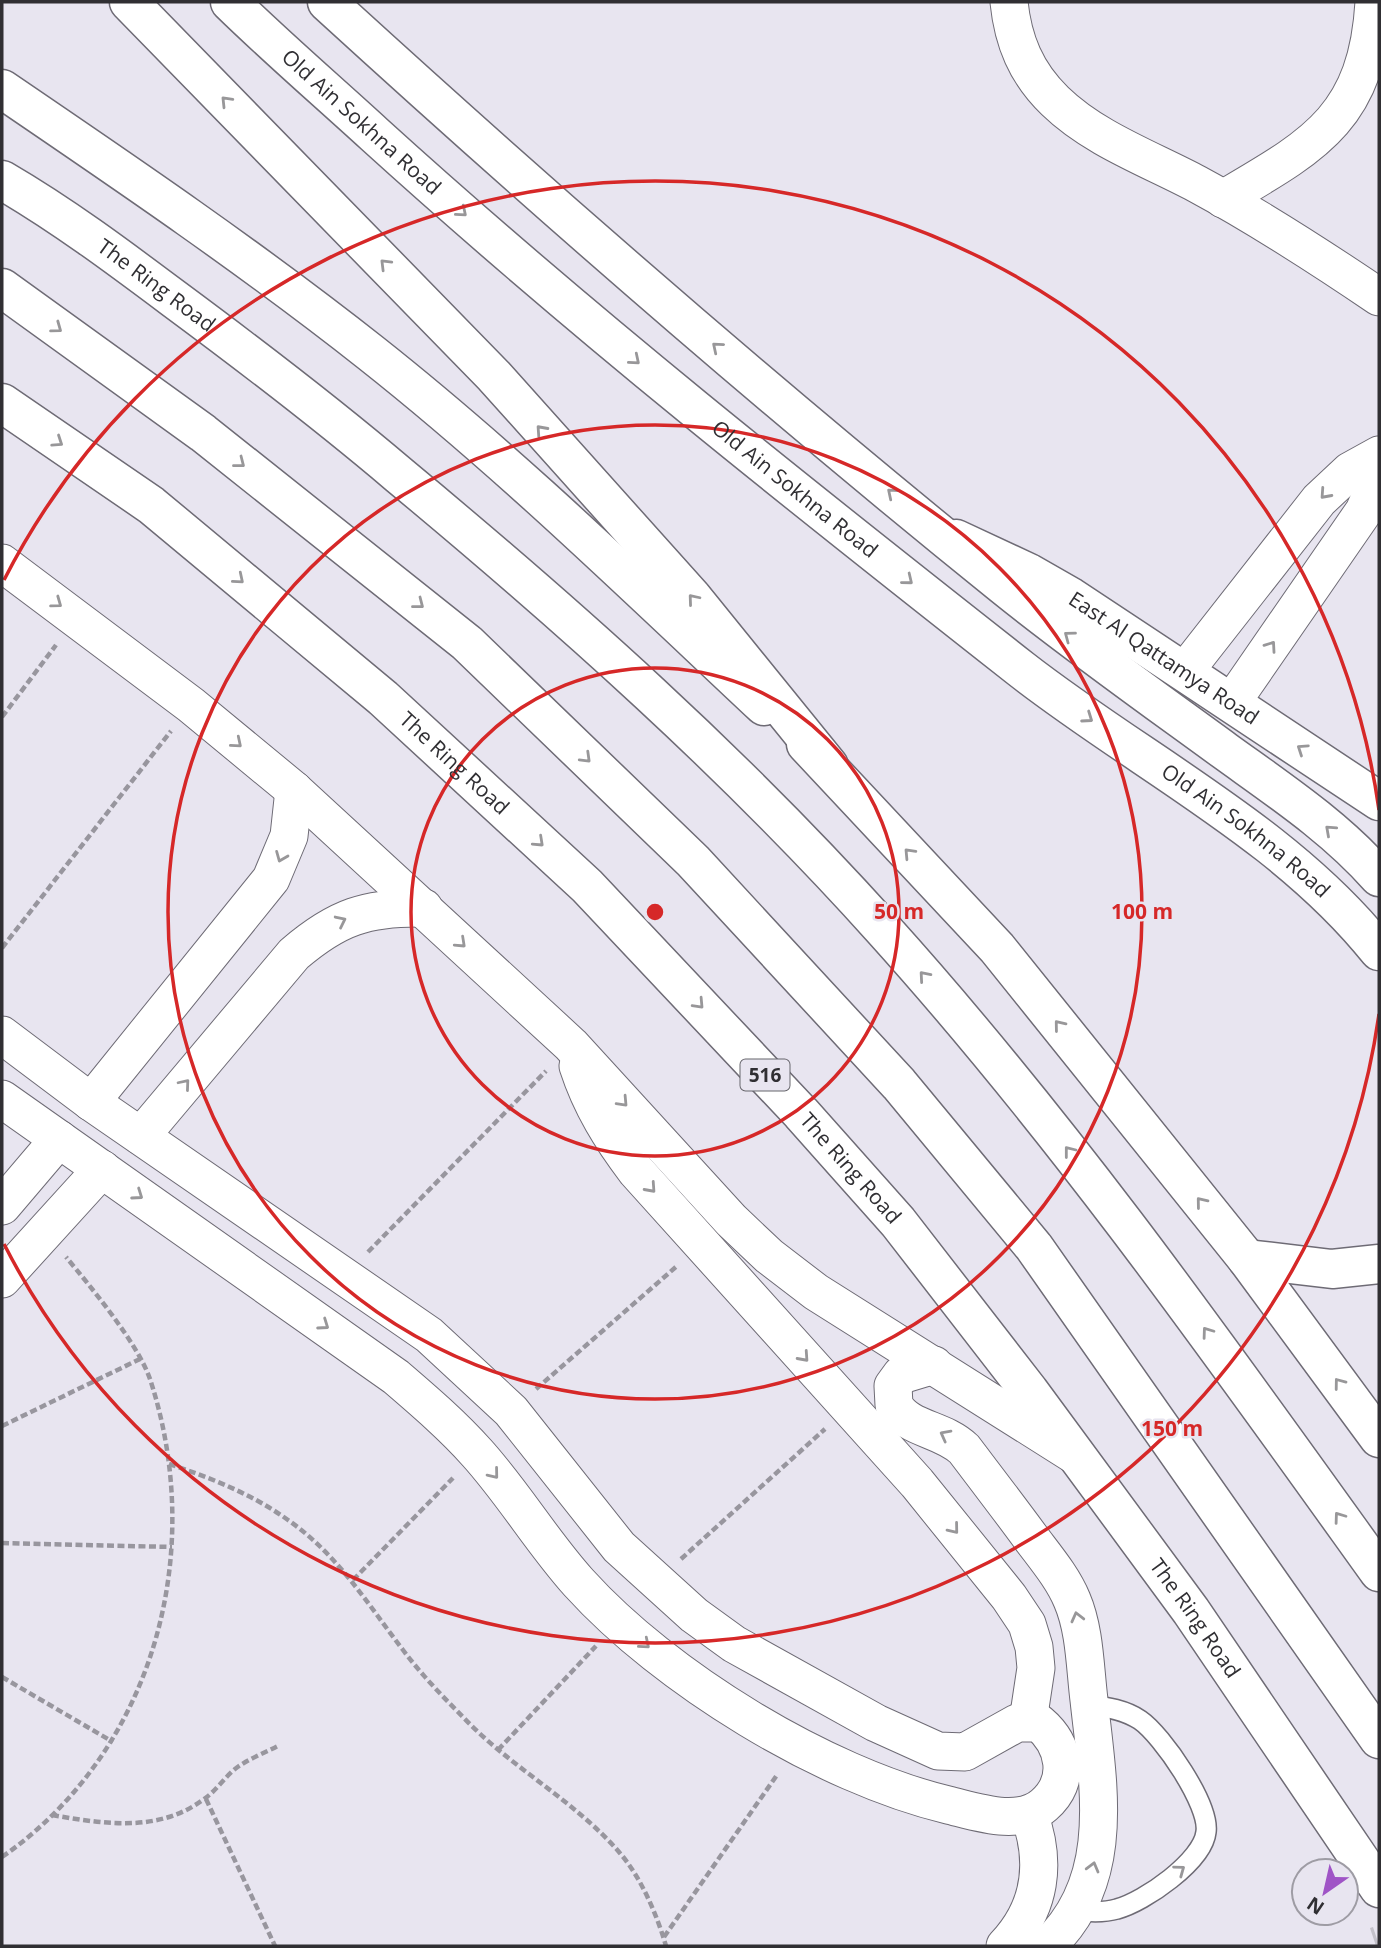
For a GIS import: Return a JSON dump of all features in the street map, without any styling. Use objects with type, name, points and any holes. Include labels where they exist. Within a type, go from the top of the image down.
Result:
[{"type":"main road","points":[[129,2],[494,376],[692,597],[829,766],[997,948],[1247,1259],[1379,1438]]},
{"type":"main road","name":"Old Ain Sokhna Road","points":[[230,2],[445,198],[646,369],[1060,699],[1278,851],[1351,915],[1379,951]]},
{"type":"main road","points":[[327,2],[473,136],[682,318],[940,533],[1111,668],[1312,813],[1379,877]]},
{"type":"main road","points":[[2,89],[188,215],[372,353],[526,484],[829,766]]},
{"type":"main road","name":"The Ring Road","points":[[2,180],[59,213],[304,396],[529,583],[744,781],[883,929],[1021,1089],[1171,1283],[1379,1573]]},
{"type":"main road","points":[[2,288],[203,433],[467,643],[693,861],[899,1084],[1034,1247],[1379,1739]]},
{"type":"main road","name":"The Ring Road","points":[[2,403],[161,514],[383,698],[587,886],[801,1113],[898,1222],[1077,1457],[1191,1611],[1379,1888]]},
{"type":"main road","name":"East Al Qattamya Road","points":[[940,533],[1029,573],[1185,671],[1379,800]]},
{"type":"main road","points":[[1247,1259],[1332,1269],[1379,1264]]},
{"type":"street","points":[[1009,2],[1012,31],[1028,69],[1055,102],[1124,147],[1223,199],[1379,297]]},
{"type":"street","points":[[1223,199],[1303,149],[1337,119],[1354,93],[1366,62],[1374,2]]},
{"type":"street","points":[[1185,671],[1319,500],[1350,471],[1379,455]]},
{"type":"street","points":[[1232,702],[1364,511],[1379,477]]},
{"type":"street","points":[[2,563],[191,705],[295,790],[571,1045],[731,1220],[769,1256],[816,1292],[1077,1457]]},
{"type":"street","points":[[91,1102],[271,878],[289,836],[295,790]]},
{"type":"street","points":[[141,1136],[294,954],[321,931],[365,912],[388,907],[424,908]]},
{"type":"street","points":[[2,1035],[91,1102],[429,1335],[511,1411],[619,1548],[655,1582],[714,1630],[778,1671],[876,1723],[939,1751],[965,1752],[1017,1723],[1039,1723],[1049,1731],[1061,1754],[1063,1766],[1057,1791],[1040,1809],[1014,1817],[929,1801],[888,1787],[798,1745],[705,1689],[619,1622],[554,1552],[478,1453],[396,1377],[2,1099]]},
{"type":"street","points":[[571,1045],[586,1090],[607,1133],[636,1171],[917,1483],[1009,1597],[1027,1624],[1036,1668],[1028,1721]]},
{"type":"street","points":[[2,1206],[59,1139]]},
{"type":"street","points":[[2,1279],[102,1169]]},
{"type":"street","points":[[934,1365],[907,1371],[895,1380],[892,1393],[894,1405],[910,1423],[947,1436],[964,1449],[1053,1567],[1073,1601],[1088,1689],[1101,1807],[1099,1838],[1093,1869],[1074,1910],[1047,1946]]},
{"type":"street","points":[[1036,1668],[1088,1689]]},
{"type":"street","points":[[1005,1946],[1027,1917],[1039,1884],[1039,1848],[1029,1814]]},
{"type":"lane","points":[[1074,1910],[1116,1910],[1140,1898],[1190,1863],[1198,1854],[1206,1834],[1207,1823],[1200,1802],[1153,1730],[1088,1689]]},
{"type":"path","points":[[2,717],[77,617]]},
{"type":"path","points":[[2,948],[191,705]]},
{"type":"path","points":[[345,1276],[571,1045]]},
{"type":"path","points":[[2,1857],[24,1842],[84,1781],[113,1742],[131,1710],[152,1653],[172,1547],[169,1464],[149,1379],[140,1359],[46,1232]]},
{"type":"path","points":[[511,1411],[702,1244]]},
{"type":"path","points":[[2,1426],[140,1359]]},
{"type":"path","points":[[655,1582],[849,1408]]},
{"type":"path","points":[[353,1580],[478,1453]]},
{"type":"path","points":[[169,1464],[211,1478],[288,1520],[323,1548],[353,1580],[405,1653],[450,1704],[498,1750],[587,1822],[620,1853],[644,1891],[666,1946]]},
{"type":"path","points":[[2,1543],[172,1547]]},
{"type":"path","points":[[498,1750],[619,1622]]},
{"type":"path","points":[[2,1677],[113,1742]]},
{"type":"path","points":[[663,1937],[798,1745]]},
{"type":"path","points":[[51,1815],[97,1823],[146,1823],[176,1815],[206,1798],[236,1768],[278,1746]]},
{"type":"path","points":[[206,1798],[275,1946]]}]
